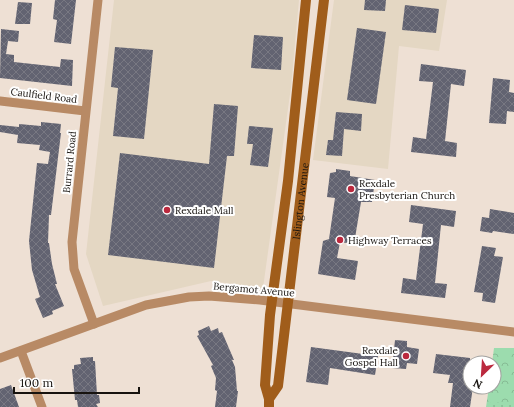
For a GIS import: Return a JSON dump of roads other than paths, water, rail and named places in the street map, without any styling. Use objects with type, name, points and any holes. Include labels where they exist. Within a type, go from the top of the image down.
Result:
[{"type":"main road","name":"Islington Avenue","points":[[269,403],[265,385],[272,302],[287,191],[306,0]]},
{"type":"main road","name":"Islington Avenue","points":[[269,403],[278,386],[324,0]]},
{"type":"street","name":"Burrard Road","points":[[94,324],[74,269],[72,242],[98,0]]},
{"type":"street","name":"Caulfield Road","points":[[0,101],[85,111]]},
{"type":"street","name":"Bergamot Avenue","points":[[0,358],[159,301],[189,297],[209,296],[287,303],[514,332]]},
{"type":"street","points":[[21,351],[42,407]]},
{"type":"place","name":"Rexdale Presbyterian Church","points":[[351,189]]},
{"type":"place","name":"Rexdale Mall","points":[[167,210]]},
{"type":"place","name":"Highway Terraces","points":[[340,240]]},
{"type":"place","name":"Rexdale Gospel Hall","points":[[406,356]]}]
